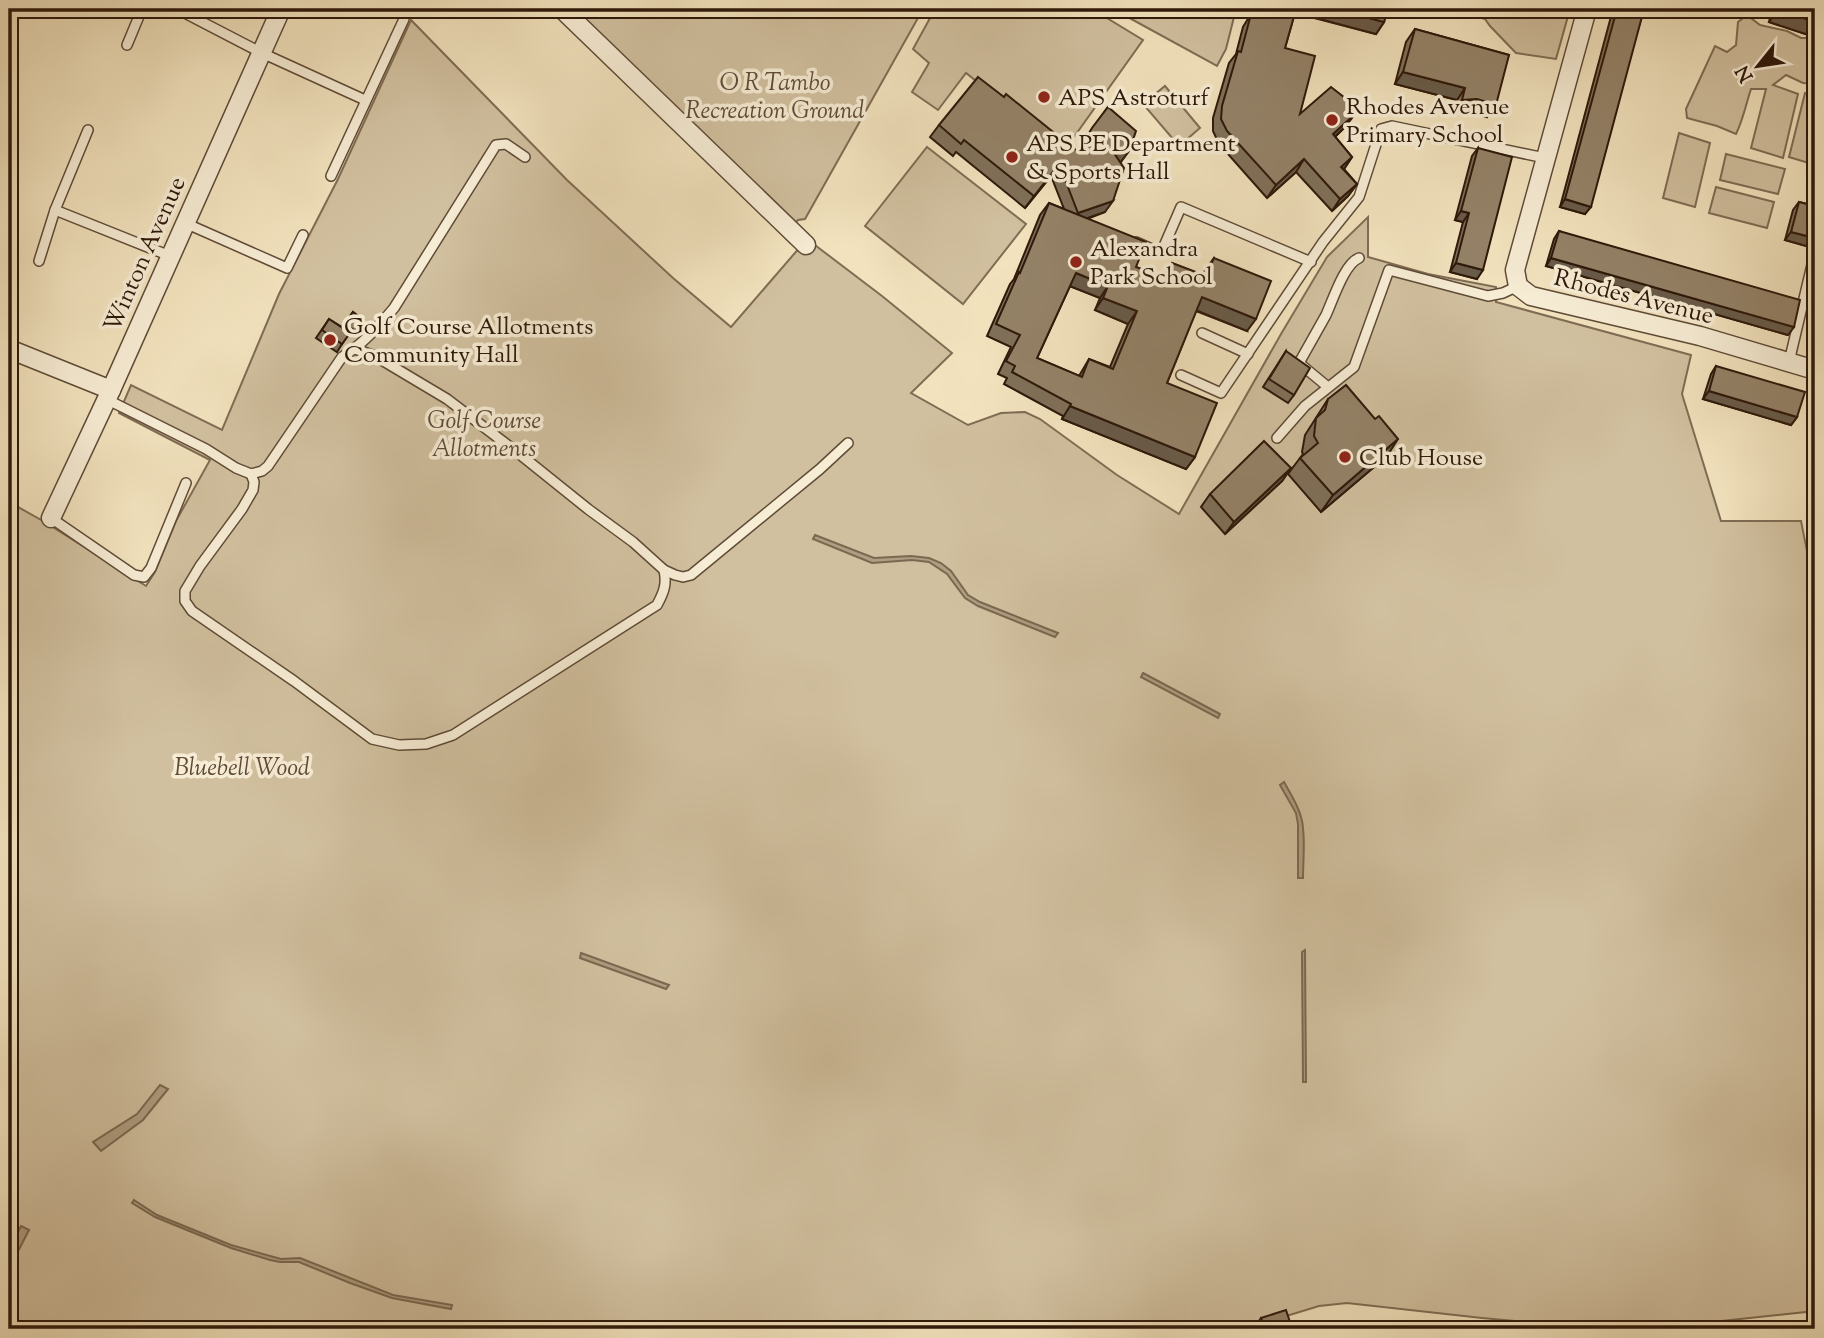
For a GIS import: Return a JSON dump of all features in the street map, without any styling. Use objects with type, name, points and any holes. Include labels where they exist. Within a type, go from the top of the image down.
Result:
[{"type":"street","name":"Winton Avenue","points":[[51,518],[281,9]]},
{"type":"street","points":[[562,9],[806,245]]},
{"type":"street","name":"Rhodes Avenue","points":[[1587,9],[1515,270],[1518,286],[1531,296],[1700,336],[1815,370]]},
{"type":"street","points":[[9,349],[109,394]]},
{"type":"lane","points":[[127,45],[142,9]]},
{"type":"lane","points":[[177,9],[365,100]]},
{"type":"lane","points":[[331,176],[404,19]]},
{"type":"lane","points":[[1181,374],[1221,393],[1324,242],[1359,197],[1381,129],[1392,126],[1545,158]]},
{"type":"lane","points":[[39,261],[55,210],[88,130]]},
{"type":"lane","points":[[525,157],[506,144],[495,145],[394,308],[376,330],[342,357],[242,509],[200,566],[186,591],[185,601],[192,611],[372,739],[396,745],[426,744],[453,735],[657,605],[667,581],[664,570]]},
{"type":"lane","points":[[1129,238],[1161,253],[1181,206],[1311,262]]},
{"type":"lane","points":[[55,210],[170,256]]},
{"type":"lane","points":[[185,223],[287,268],[303,235]]},
{"type":"lane","points":[[1790,362],[1815,252]]},
{"type":"lane","points":[[1328,387],[1299,363],[1339,284],[1354,260],[1359,258]]},
{"type":"lane","points":[[1277,438],[1304,406],[1354,367],[1389,270],[1488,296],[1518,286]]},
{"type":"lane","points":[[1202,333],[1248,354]]},
{"type":"lane","points":[[355,349],[375,356],[447,399],[633,542],[664,570],[675,575],[691,575],[848,443]]},
{"type":"lane","points":[[109,394],[236,468],[251,474],[268,466]]},
{"type":"lane","points":[[251,474],[253,490]]},
{"type":"lane","points":[[51,518],[134,575],[144,577],[151,568],[186,483]]},
{"type":"green space","name":"O R Tambo Recreation Ground","points":[[562,9],[923,9],[805,219],[798,220],[790,230]]},
{"type":"green space","points":[[935,9],[1092,9],[1143,40],[1064,151],[966,73],[938,110],[912,92],[929,63],[913,49]]},
{"type":"green space","points":[[1113,9],[1236,9],[1226,49],[1217,66]]},
{"type":"green space","points":[[1450,9],[1570,9],[1556,59],[1516,53],[1485,19]]},
{"type":"green space","points":[[1747,15],[1760,25],[1787,31],[1801,38],[1815,38],[1815,84],[1803,83],[1786,75],[1773,85],[1798,94],[1783,158],[1751,148],[1766,89],[1751,89],[1736,134],[1687,118],[1686,109],[1715,46],[1727,52],[1736,45],[1738,22]]},
{"type":"green space","points":[[411,20],[567,180],[673,278],[731,327],[807,239],[952,353],[911,393],[968,425],[1001,413],[1025,412],[1040,419],[1117,475],[1179,514],[1327,257],[1368,217],[1368,257],[1428,274],[1496,287],[1496,302],[1691,355],[1682,394],[1721,521],[1801,521],[1815,591],[1815,1311],[1693,1324],[1594,1328],[1347,1303],[1319,1306],[1244,1329],[9,1329],[9,502],[146,586],[155,572],[176,521],[210,460],[119,413],[131,385],[222,430],[279,294],[338,179]]},
{"type":"green space","points":[[1165,86],[1200,128],[1179,146],[1143,104]]},
{"type":"green space","points":[[1805,93],[1815,96],[1815,165],[1789,157]]},
{"type":"green space","points":[[1679,133],[1710,143],[1695,207],[1663,198]]},
{"type":"green space","points":[[927,147],[1026,224],[963,304],[865,226]]},
{"type":"green space","points":[[1726,154],[1785,169],[1778,194],[1720,180]]},
{"type":"green space","points":[[1716,187],[1774,202],[1767,228],[1709,213]]},
{"type":"shaded area","points":[[815,535],[874,558],[929,558],[951,571],[968,595],[980,602],[1058,633],[1055,637],[978,606],[965,598],[947,574],[929,562],[912,560],[872,563],[813,539]]},
{"type":"shaded area","points":[[1143,673],[1220,714],[1218,718],[1141,677]]},
{"type":"shaded area","points":[[1284,782],[1301,816],[1304,841],[1303,878],[1298,878],[1296,813],[1280,785]]},
{"type":"shaded area","points":[[1305,950],[1306,1082],[1303,1082],[1302,952]]},
{"type":"shaded area","points":[[581,953],[669,985],[666,989],[580,958]]},
{"type":"shaded area","points":[[160,1085],[168,1089],[143,1120],[101,1151],[93,1142],[137,1114]]},
{"type":"shaded area","points":[[134,1200],[157,1215],[231,1245],[281,1259],[300,1258],[393,1295],[452,1305],[451,1309],[392,1298],[299,1262],[270,1260],[231,1248],[155,1217],[132,1203]]},
{"type":"shaded area","points":[[21,1226],[29,1230],[9,1269],[9,1250]]},
{"type":"building","points":[[1262,9],[1296,9],[1285,48],[1315,56],[1300,114],[1331,87],[1345,98],[1355,114],[1333,134],[1352,157],[1341,167],[1357,184],[1340,199],[1304,159],[1276,185],[1227,131],[1221,119],[1222,106],[1251,14],[1259,16]]},
{"type":"building","points":[[1335,9],[1388,9],[1384,22]]},
{"type":"building","points":[[1617,9],[1644,9],[1591,207],[1565,199]]},
{"type":"building","points":[[1778,9],[1815,9],[1815,22]]},
{"type":"building","points":[[1415,29],[1509,55],[1496,105],[1477,99],[1462,100],[1465,88],[1403,72]]},
{"type":"building","points":[[978,77],[1004,97],[1006,94],[1078,152],[1108,107],[1136,131],[1129,151],[1112,150],[1124,168],[1113,201],[1078,213],[1059,164],[1034,196],[964,140],[961,144],[939,125]]},
{"type":"building","points":[[1478,148],[1512,157],[1483,270],[1456,263],[1469,213],[1461,211]]},
{"type":"building","points":[[1799,202],[1815,206],[1815,238],[1791,232]]},
{"type":"building","points":[[1049,203],[1146,242],[1136,267],[1166,279],[1172,263],[1206,276],[1214,258],[1271,281],[1256,319],[1202,297],[1167,383],[1217,403],[1195,457],[1070,406],[1071,404],[1012,372],[1015,366],[1006,361],[1020,335],[996,324]],"holes":[[[1076,273],[1108,286],[1103,298],[1137,311],[1113,369],[1089,359],[1082,377],[1037,358]]]},
{"type":"building","points":[[1559,231],[1800,300],[1794,327],[1551,258]]},
{"type":"building","points":[[353,312],[363,320],[355,331],[345,323]]},
{"type":"building","points":[[329,319],[350,333],[342,344],[322,330]]},
{"type":"building","points":[[1286,351],[1310,368],[1294,395],[1269,379]]},
{"type":"building","points":[[1716,366],[1805,392],[1797,417],[1709,391]]},
{"type":"building","name":"Club House","points":[[1346,385],[1375,419],[1379,416],[1398,439],[1333,495],[1300,458],[1318,443],[1314,436],[1316,418],[1325,410],[1328,399]]},
{"type":"building","points":[[1264,441],[1291,468],[1234,522],[1210,494]]},
{"type":"building","points":[[1286,1310],[1292,1328],[1265,1329],[1261,1318]]},
{"type":"building","points":[[1485,1322],[1487,1329],[1464,1329]]},
{"type":"place","name":"APS Astroturf","points":[[1044,97]]},
{"type":"place","name":"Rhodes Avenue Primary School","points":[[1332,120]]},
{"type":"place","name":"APS PE Department & Sports Hall","points":[[1012,157]]},
{"type":"place","name":"Alexandra Park School","points":[[1076,262]]},
{"type":"place","name":"Golf Course Allotments Community Hall","points":[[330,340]]},
{"type":"place","name":"Club House","points":[[1345,457]]},
{"type":"park label","name":"Golf Course Allotments","points":[[484,434]]},
{"type":"park label","name":"Bluebell Wood","points":[[242,767]]}]
